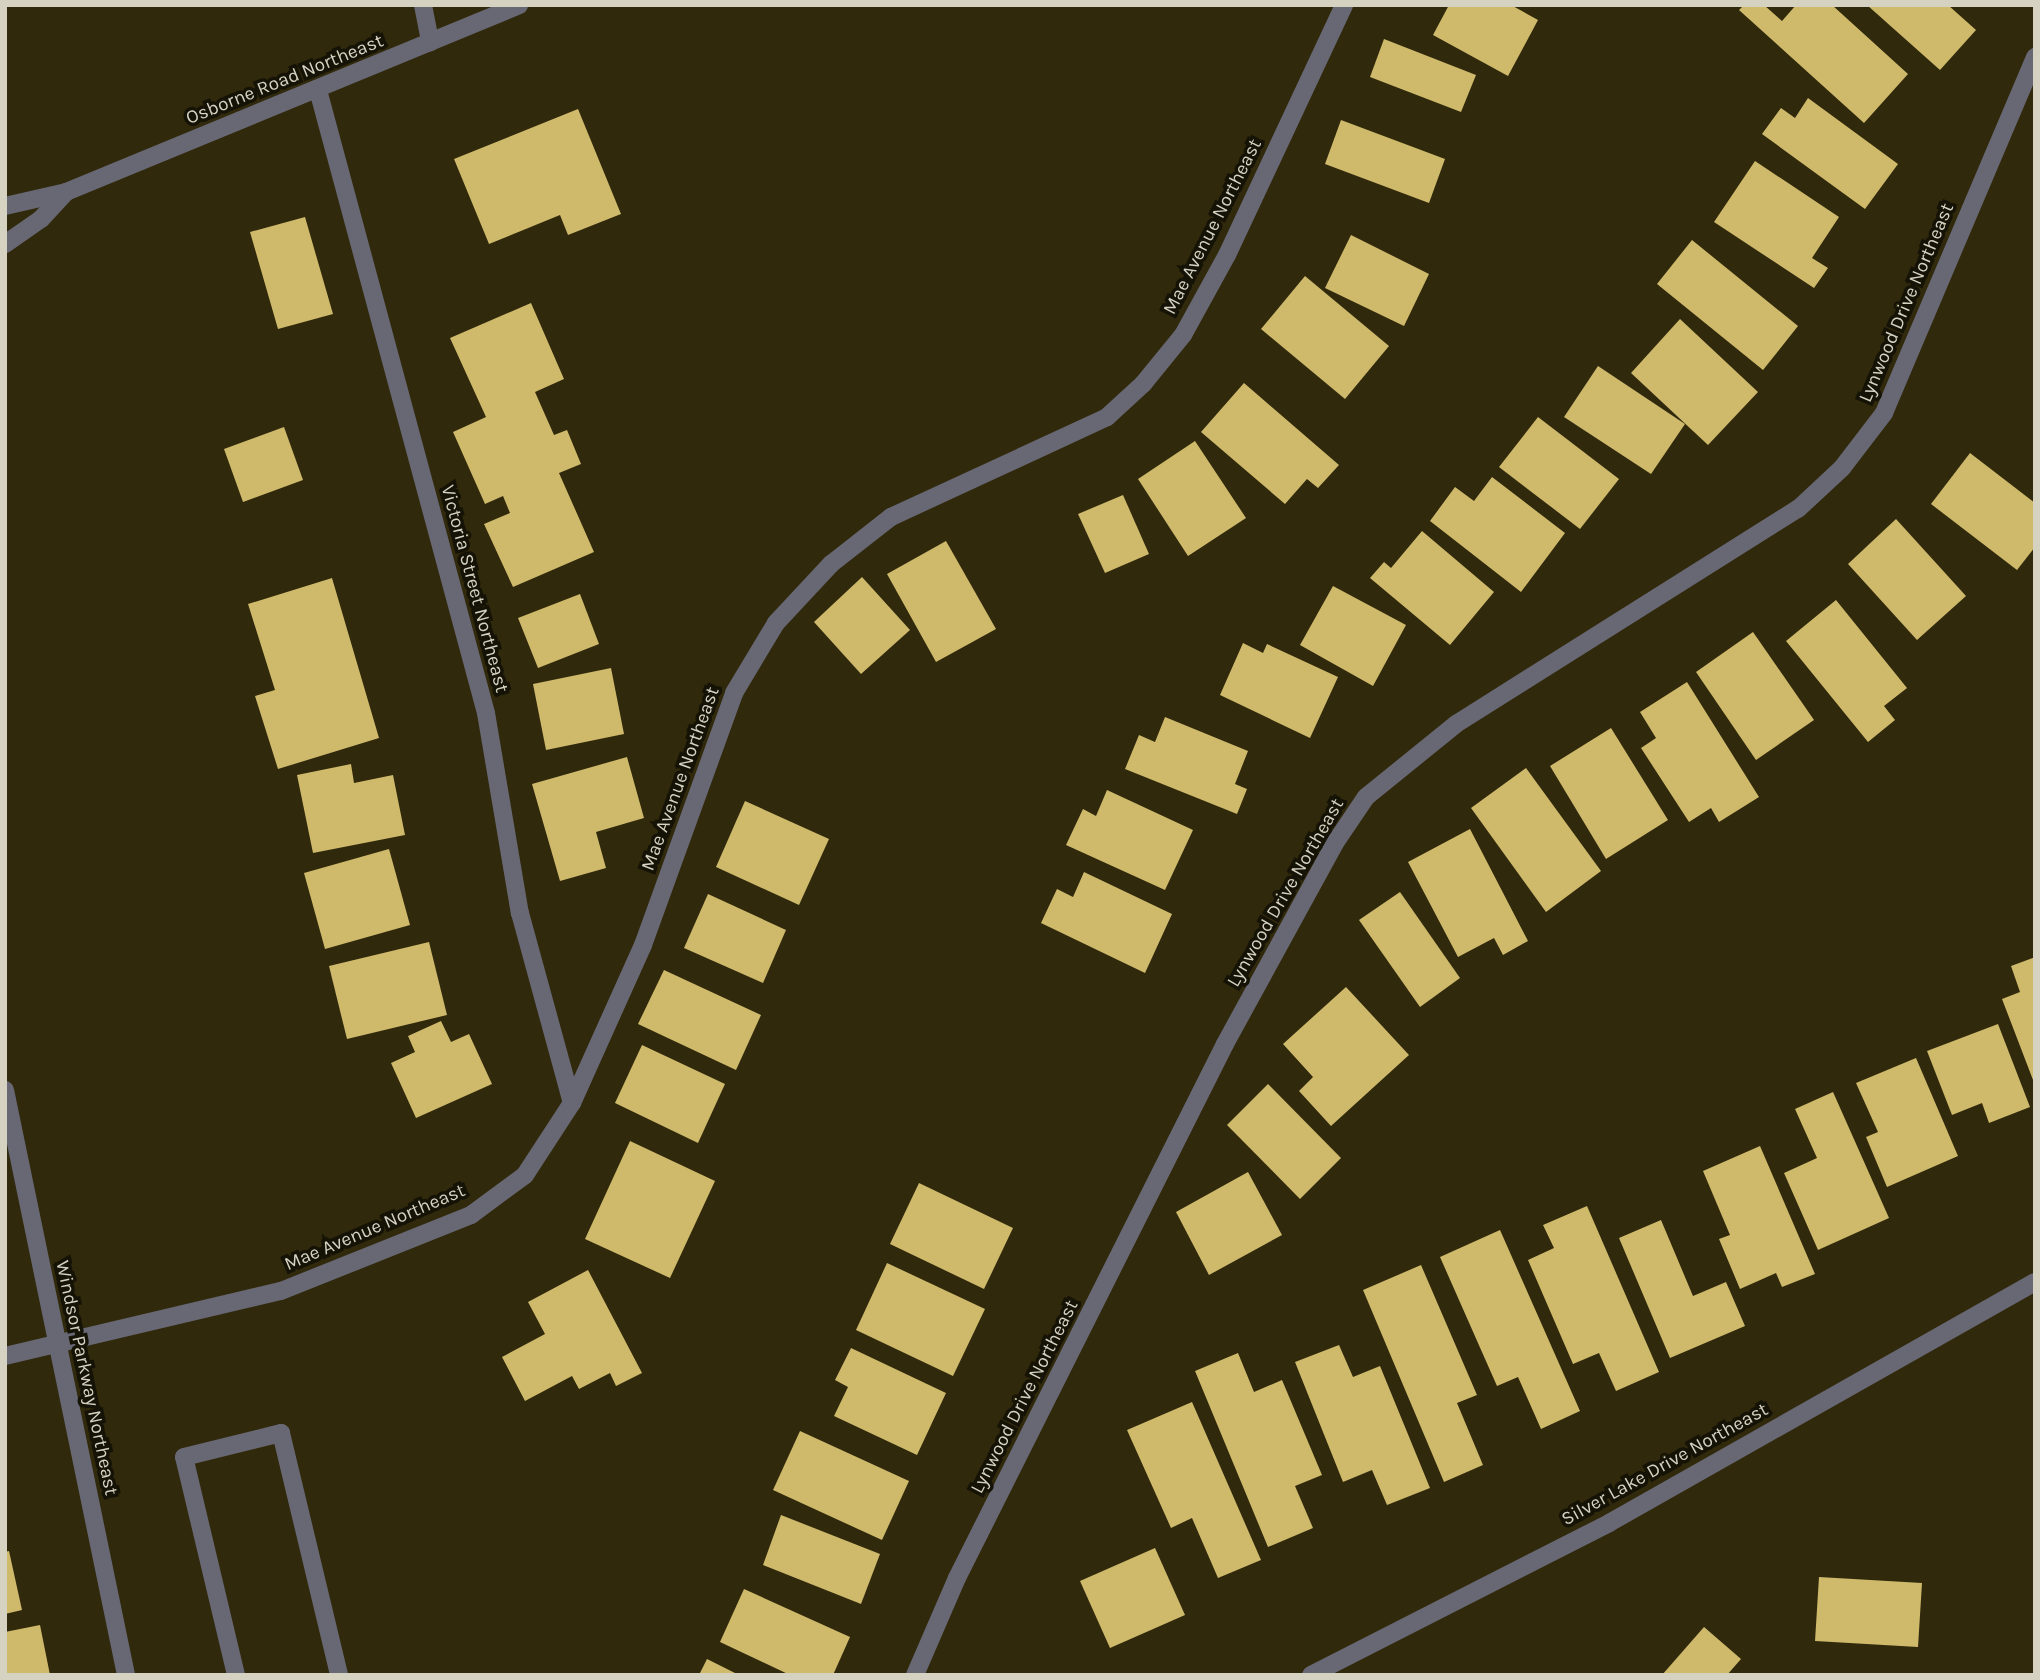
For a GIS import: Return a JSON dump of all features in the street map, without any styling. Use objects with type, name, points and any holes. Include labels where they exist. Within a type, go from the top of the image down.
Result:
[{"type":"street","points":[[424,5],[430,42]]},
{"type":"street","name":"Osborne Road Northeast","points":[[5,206],[66,192],[519,5]]},
{"type":"street","name":"Mae Avenue Northeast","points":[[5,1356],[281,1291],[471,1215],[525,1175],[572,1103],[643,945],[733,693],[776,623],[831,564],[891,517],[1107,417],[1143,384],[1183,335],[1227,255],[1344,5]]},
{"type":"street","name":"Lynwood Drive Northeast","points":[[915,1675],[957,1578],[1225,1044],[1335,843],[1366,797],[1456,724],[1798,509],[1842,468],[1884,413],[2035,57]]},
{"type":"street","name":"Victoria Street Northeast","points":[[318,90],[486,713],[520,913],[572,1103]]},
{"type":"street","name":"Osborne Road Northeast","points":[[5,244],[41,219],[66,192]]},
{"type":"street","name":"Windsor Parkway Northeast","points":[[5,1090],[126,1675]]},
{"type":"street","name":"Silver Lake Drive Northeast","points":[[1311,1675],[1609,1523],[2035,1282]]},
{"type":"street","points":[[236,1675],[184,1457],[281,1433],[339,1675]]},
{"type":"building","points":[[1449,5],[1511,5],[1538,20],[1508,76],[1433,35]]},
{"type":"building","points":[[1744,5],[1764,5],[1782,21],[1796,5],[1832,5],[1908,74],[1864,123],[1739,10]]},
{"type":"building","points":[[1867,5],[1948,5],[1976,30],[1940,70]]},
{"type":"building","points":[[1384,39],[1476,75],[1461,112],[1370,77]]},
{"type":"building","points":[[1808,98],[1898,164],[1865,209],[1762,134],[1781,108],[1795,118]]},
{"type":"building","points":[[578,109],[621,214],[568,235],[560,215],[489,244],[454,159]]},
{"type":"building","points":[[1341,120],[1445,159],[1429,203],[1325,164]]},
{"type":"building","points":[[1755,161],[1839,217],[1812,258],[1828,268],[1814,288],[1714,222]]},
{"type":"building","points":[[305,217],[333,314],[278,329],[250,232]]},
{"type":"building","points":[[1351,235],[1429,274],[1404,326],[1325,288]]},
{"type":"building","points":[[1692,240],[1798,326],[1763,370],[1657,284]]},
{"type":"building","points":[[1305,276],[1389,346],[1345,399],[1261,329]]},
{"type":"building","points":[[531,303],[564,379],[535,392],[554,435],[567,430],[581,464],[559,473],[594,552],[513,587],[484,524],[510,513],[503,496],[485,504],[453,432],[486,417],[450,338]]},
{"type":"building","points":[[1680,319],[1758,392],[1708,445],[1631,373]]},
{"type":"building","points":[[1598,366],[1685,424],[1651,474],[1564,417]]},
{"type":"building","points":[[1244,383],[1339,465],[1318,488],[1307,479],[1285,504],[1201,432]]},
{"type":"building","points":[[1538,417],[1619,479],[1580,529],[1499,467]]},
{"type":"building","points":[[284,427],[303,480],[243,502],[224,449]]},
{"type":"building","points":[[1195,441],[1246,518],[1188,556],[1138,479]]},
{"type":"building","points":[[1970,453],[2035,503],[2035,547],[2017,570],[1931,504]]},
{"type":"building","points":[[1492,477],[1565,533],[1521,592],[1430,521],[1455,487],[1474,501]]},
{"type":"building","points":[[1123,495],[1149,554],[1105,573],[1078,514]]},
{"type":"building","points":[[1896,519],[1966,596],[1917,640],[1848,564]]},
{"type":"building","points":[[1422,531],[1494,592],[1450,645],[1370,578],[1384,562],[1391,568]]},
{"type":"building","points":[[946,541],[996,629],[936,662],[887,574]]},
{"type":"building","points":[[862,577],[910,630],[861,674],[814,622]]},
{"type":"building","points":[[332,578],[379,738],[278,769],[255,696],[275,690],[248,604]]},
{"type":"building","points":[[1333,586],[1406,625],[1373,686],[1300,645]]},
{"type":"building","points":[[580,594],[599,644],[538,668],[518,618]]},
{"type":"building","points":[[1836,600],[1907,688],[1884,706],[1895,720],[1868,742],[1786,641]]},
{"type":"building","points":[[1753,632],[1814,720],[1756,760],[1696,672]]},
{"type":"building","points":[[1243,643],[1263,653],[1267,644],[1338,677],[1310,738],[1220,695]]},
{"type":"building","points":[[611,668],[624,734],[546,750],[533,684]]},
{"type":"building","points":[[1687,682],[1759,797],[1719,822],[1711,808],[1689,822],[1641,748],[1656,738],[1640,712]]},
{"type":"building","points":[[1165,717],[1248,751],[1235,784],[1247,789],[1237,814],[1125,769],[1139,735],[1155,742]]},
{"type":"building","points":[[1611,728],[1668,820],[1606,859],[1550,766]]},
{"type":"building","points":[[627,757],[644,818],[596,832],[606,868],[560,881],[532,784]]},
{"type":"building","points":[[351,764],[354,783],[393,775],[405,835],[313,853],[297,775]]},
{"type":"building","points":[[1526,768],[1601,871],[1546,912],[1471,808]]},
{"type":"building","points":[[1107,790],[1193,830],[1165,890],[1066,845],[1083,809],[1096,816]]},
{"type":"building","points":[[745,801],[829,839],[799,905],[716,867]]},
{"type":"building","points":[[1470,829],[1528,941],[1503,955],[1494,938],[1458,957],[1408,862]]},
{"type":"building","points":[[389,849],[410,925],[325,949],[304,873]]},
{"type":"building","points":[[1084,872],[1172,914],[1145,973],[1041,923],[1057,889],[1073,897]]},
{"type":"building","points":[[1400,892],[1460,978],[1420,1007],[1359,920]]},
{"type":"building","points":[[708,894],[786,930],[763,983],[684,948]]},
{"type":"building","points":[[429,942],[447,1015],[347,1039],[329,966]]},
{"type":"building","points":[[2035,957],[2035,1085],[2002,999],[2020,992],[2011,966]]},
{"type":"building","points":[[664,970],[761,1015],[736,1070],[638,1024]]},
{"type":"building","points":[[1346,987],[1409,1055],[1331,1126],[1299,1091],[1313,1077],[1283,1044]]},
{"type":"building","points":[[441,1021],[451,1042],[469,1034],[492,1084],[416,1118],[391,1063],[415,1052],[408,1036]]},
{"type":"building","points":[[1998,1024],[2030,1107],[1989,1123],[1982,1103],[1952,1115],[1927,1051]]},
{"type":"building","points":[[642,1045],[725,1084],[698,1143],[615,1103]]},
{"type":"building","points":[[1916,1058],[1958,1156],[1887,1187],[1866,1137],[1878,1132],[1856,1083]]},
{"type":"building","points":[[1268,1084],[1341,1158],[1300,1199],[1227,1125]]},
{"type":"building","points":[[1833,1092],[1889,1218],[1818,1250],[1784,1173],[1817,1158],[1795,1109]]},
{"type":"building","points":[[630,1141],[715,1181],[670,1278],[585,1239]]},
{"type":"building","points":[[1760,1146],[1815,1274],[1782,1287],[1776,1273],[1740,1289],[1719,1239],[1730,1235],[1703,1171]]},
{"type":"building","points":[[1248,1172],[1282,1235],[1209,1275],[1176,1212]]},
{"type":"building","points":[[919,1183],[1013,1228],[984,1289],[890,1244]]},
{"type":"building","points":[[1587,1206],[1659,1372],[1616,1391],[1599,1353],[1573,1364],[1528,1260],[1554,1248],[1543,1225]]},
{"type":"building","points":[[1661,1220],[1693,1296],[1726,1282],[1745,1326],[1670,1358],[1619,1238]]},
{"type":"building","points":[[1500,1230],[1580,1411],[1541,1429],[1518,1377],[1497,1386],[1440,1257]]},
{"type":"building","points":[[887,1263],[985,1309],[953,1376],[856,1330]]},
{"type":"building","points":[[1421,1265],[1477,1395],[1457,1403],[1483,1465],[1444,1482],[1363,1290]]},
{"type":"building","points":[[588,1270],[642,1373],[616,1386],[610,1373],[579,1389],[572,1376],[525,1401],[502,1357],[545,1334],[528,1302]]},
{"type":"building","points":[[1339,1345],[1353,1377],[1380,1366],[1430,1488],[1387,1505],[1372,1470],[1343,1482],[1295,1362]]},
{"type":"building","points":[[851,1348],[946,1393],[917,1455],[834,1416],[848,1387],[835,1380]]},
{"type":"building","points":[[1238,1353],[1254,1392],[1282,1380],[1322,1475],[1295,1486],[1313,1528],[1268,1547],[1195,1371]]},
{"type":"building","points":[[1192,1402],[1261,1560],[1218,1578],[1192,1518],[1171,1528],[1127,1430]]},
{"type":"building","points":[[800,1431],[909,1481],[882,1540],[773,1490]]},
{"type":"building","points":[[781,1515],[880,1554],[861,1604],[763,1565]]},
{"type":"building","points":[[1155,1548],[1185,1615],[1110,1648],[1080,1581]]},
{"type":"building","points":[[9,1551],[22,1610],[5,1614],[5,1552]]},
{"type":"building","points":[[1819,1577],[1922,1583],[1918,1647],[1815,1641]]},
{"type":"building","points":[[744,1589],[850,1637],[833,1675],[790,1675],[720,1642]]},
{"type":"building","points":[[40,1625],[50,1675],[5,1675],[5,1632]]},
{"type":"building","points":[[1704,1627],[1741,1659],[1727,1675],[1662,1675]]},
{"type":"building","points":[[707,1659],[739,1675],[699,1675]]}]
